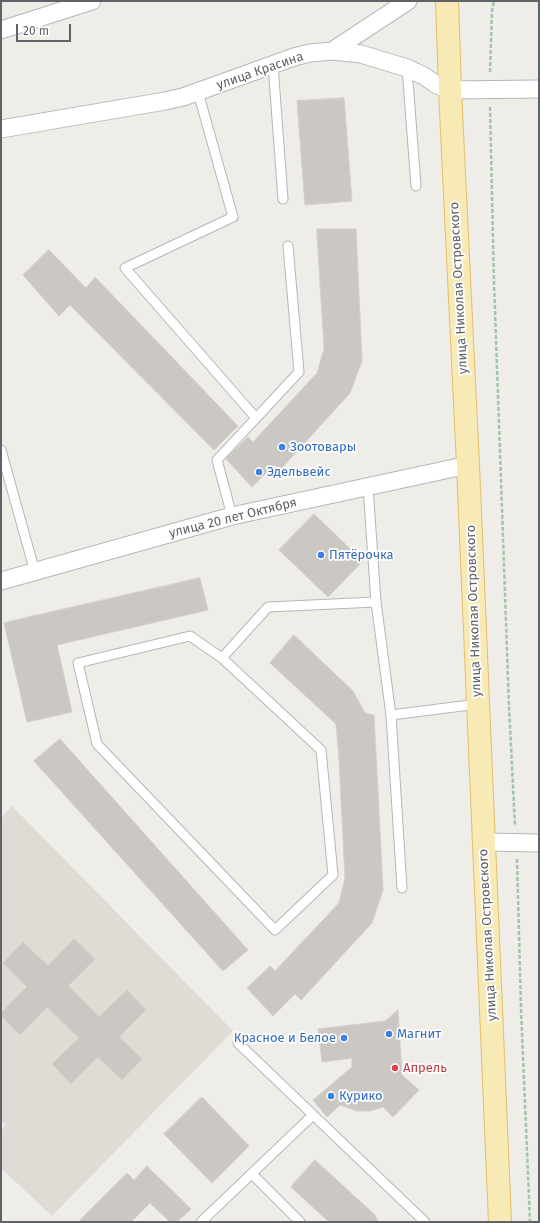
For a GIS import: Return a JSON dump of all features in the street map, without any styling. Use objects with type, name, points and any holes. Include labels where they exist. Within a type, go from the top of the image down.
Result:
[{"type":"main road","name":"улица Николая Островского","points":[[448,1],[450,90],[468,465],[500,1222]]},
{"type":"street","points":[[1,30],[92,1]]},
{"type":"street","points":[[332,51],[408,1]]},
{"type":"street","name":"улица Красина","points":[[1,129],[165,101],[198,92],[294,57],[310,53],[332,51],[361,54],[407,68],[424,76],[436,85],[450,90],[539,89]]},
{"type":"street","name":"улица 20 лет Октября","points":[[1,581],[232,516],[468,465]]},
{"type":"street","points":[[484,842],[539,843]]},
{"type":"lane","points":[[273,65],[283,199]]},
{"type":"lane","points":[[407,68],[416,186]]},
{"type":"lane","points":[[198,92],[233,217],[125,268],[256,418]]},
{"type":"lane","points":[[232,516],[217,460],[299,372],[288,246]]},
{"type":"lane","points":[[1,450],[35,572]]},
{"type":"lane","points":[[368,487],[376,602],[391,715],[402,888]]},
{"type":"lane","points":[[222,658],[268,607],[376,602]]},
{"type":"lane","points":[[190,636],[222,658],[321,750],[333,875],[275,930],[97,744],[78,663],[190,636]]},
{"type":"lane","points":[[391,715],[478,704]]},
{"type":"lane","points":[[238,1043],[425,1222]]},
{"type":"lane","points":[[201,1222],[313,1115]]},
{"type":"lane","points":[[252,1174],[300,1222]]},
{"type":"path","points":[[494,1],[492,11],[489,90],[494,282],[509,707],[516,843],[530,1222]]},
{"type":"shaded area","points":[[12,806],[233,1031],[52,1216],[1,1168],[1,1130],[5,1125],[1,1121],[1,818]]},
{"type":"building","points":[[344,98],[352,201],[305,205],[297,101]]},
{"type":"building","points":[[317,229],[356,229],[362,361],[350,393],[280,470],[274,465],[252,487],[226,459],[248,437],[253,442],[317,373],[324,349]]},
{"type":"building","points":[[49,250],[86,288],[95,277],[238,426],[214,450],[70,305],[59,316],[23,275]]},
{"type":"building","name":"Пятёрочка","points":[[314,514],[363,561],[328,597],[279,550]]},
{"type":"building","points":[[200,578],[208,610],[57,645],[72,712],[27,722],[4,623]]},
{"type":"building","points":[[294,635],[353,691],[365,713],[374,715],[383,890],[372,923],[301,1000],[295,994],[273,1016],[247,988],[270,966],[275,971],[339,903],[345,878],[336,724],[270,663]]},
{"type":"building","points":[[60,739],[248,950],[223,971],[34,761]]},
{"type":"building","points":[[74,939],[95,959],[68,986],[99,1017],[127,990],[146,1010],[119,1037],[142,1059],[122,1080],[98,1057],[71,1084],[52,1064],[79,1038],[47,1007],[20,1035],[1,1016],[1,1013],[27,987],[3,963],[23,942],[48,966]]},
{"type":"building","points":[[398,1010],[402,1075],[419,1090],[393,1117],[383,1107],[370,1111],[357,1111],[340,1105],[327,1117],[313,1100],[352,1067],[352,1058],[322,1062],[318,1029],[385,1021]]},
{"type":"building","points":[[202,1097],[249,1146],[212,1183],[164,1134]]},
{"type":"building","points":[[315,1160],[375,1215],[378,1222],[329,1222],[291,1187]]},
{"type":"building","points":[[147,1166],[191,1209],[177,1222],[170,1222],[150,1203],[131,1222],[78,1222],[127,1173],[134,1180]]},
{"type":"place","name":"Зоотовары","points":[[282,447]]},
{"type":"place","name":"Эдельвейс","points":[[259,472]]},
{"type":"place","name":"Пятёрочка","points":[[321,555]]},
{"type":"place","name":"Магнит","points":[[389,1034]]},
{"type":"place","name":"Красное и Белое","points":[[344,1038]]},
{"type":"place","name":"Апрель","points":[[395,1068]]},
{"type":"place","name":"Курико","points":[[331,1096]]}]
